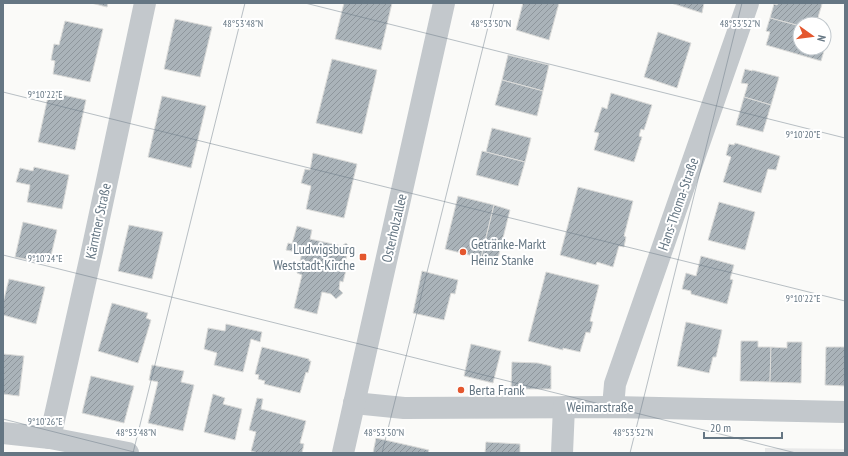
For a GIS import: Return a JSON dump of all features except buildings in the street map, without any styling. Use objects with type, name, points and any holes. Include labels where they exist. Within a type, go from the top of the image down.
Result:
[{"type":"street","name":"Kärntner Straße","points":[[50,438],[145,3]]},
{"type":"street","name":"Osterholzallee","points":[[343,453],[444,3]]},
{"type":"street","name":"Hans-Thoma-Straße","points":[[613,407],[614,384],[748,3]]},
{"type":"street","name":"Weimarstraße","points":[[354,403],[404,408],[613,407],[845,412]]},
{"type":"street","points":[[562,453],[564,407]]},
{"type":"street","points":[[3,433],[50,438],[128,453]]},
{"type":"shaded area","points":[[765,448],[845,449],[845,453],[765,453]]},
{"type":"place","name":"Getränke-Markt Heinz Stanke","points":[[463,252]]},
{"type":"place","name":"Ludwigsburg Weststadt-Kirche","points":[[363,257]]},
{"type":"place","name":"Berta Frank","points":[[461,390]]}]
